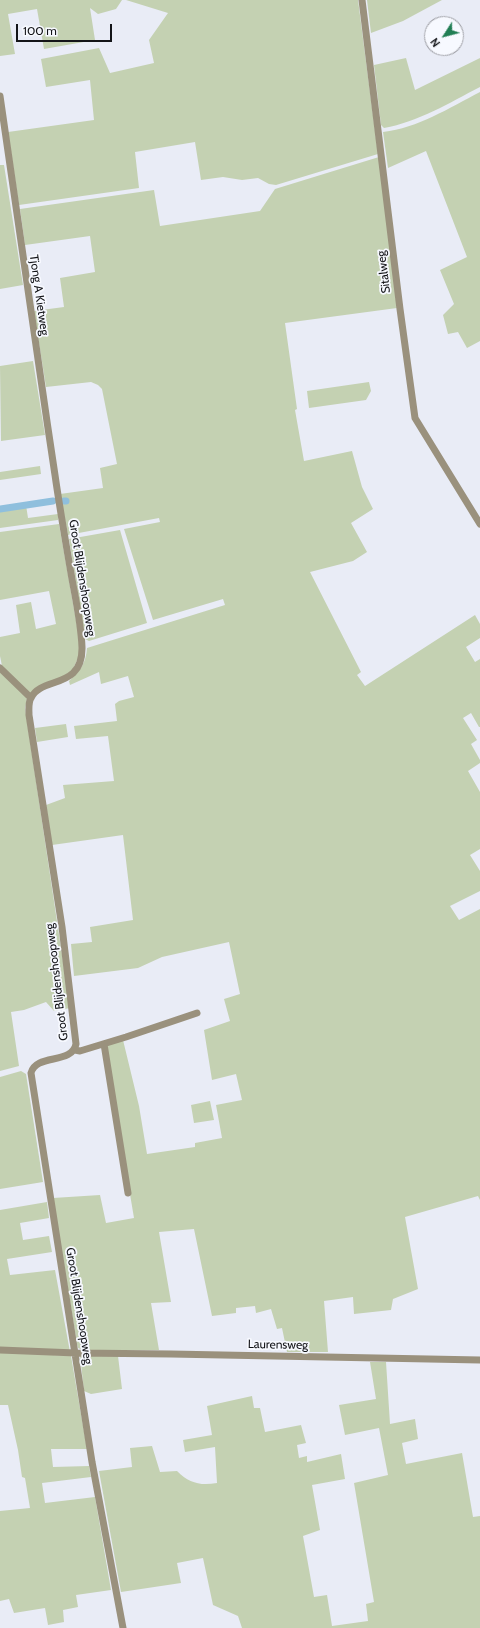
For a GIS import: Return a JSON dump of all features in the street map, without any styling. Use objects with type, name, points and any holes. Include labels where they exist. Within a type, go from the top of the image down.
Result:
[{"type":"street","name":"Sitalweg","points":[[362,0],[415,418],[480,524]]},
{"type":"street","name":"Tjong A Kietweg","points":[[0,96],[58,496]]},
{"type":"street","name":"Groot Blijdenshoopweg","points":[[58,496],[80,624],[82,654],[80,662],[73,673],[65,679],[36,692],[31,698],[29,714],[62,927],[76,1044],[74,1050],[70,1054],[39,1063],[30,1073],[76,1353],[92,1462],[124,1628]]},
{"type":"street","points":[[0,668],[31,698]]},
{"type":"street","points":[[74,1050],[104,1044],[197,1013]]},
{"type":"street","points":[[104,1044],[128,1193]]},
{"type":"street","name":"Laurensweg","points":[[0,1350],[76,1353],[480,1360]]},
{"type":"green space","points":[[0,0],[122,0],[116,9],[98,14],[90,8],[95,40],[44,49],[37,9],[8,14],[15,54],[0,56]]},
{"type":"green space","points":[[126,0],[358,0],[378,154],[276,185],[269,184],[258,178],[242,180],[223,177],[201,180],[195,142],[135,152],[139,188],[19,205],[8,132],[94,120],[90,80],[46,87],[41,59],[99,48],[110,73],[154,63],[149,40],[168,13]]},
{"type":"green space","points":[[367,0],[442,0],[403,21],[371,33]]},
{"type":"green space","points":[[406,58],[415,90],[480,58],[480,87],[421,117],[384,128],[381,125],[374,65]]},
{"type":"green space","points":[[480,92],[480,341],[467,348],[458,332],[448,334],[443,315],[454,304],[440,270],[467,257],[426,151],[388,168],[383,132],[396,130],[421,122]]},
{"type":"green space","points":[[379,157],[397,308],[285,323],[297,409],[295,410],[304,461],[352,451],[362,487],[373,509],[351,523],[367,552],[353,561],[310,572],[361,672],[357,675],[365,686],[475,615],[480,624],[480,638],[466,647],[475,662],[480,659],[480,727],[471,713],[463,718],[477,740],[471,744],[480,760],[480,763],[468,771],[480,792],[480,849],[470,855],[480,871],[480,891],[450,906],[459,920],[480,909],[480,1200],[478,1196],[405,1217],[418,1289],[393,1299],[391,1310],[354,1314],[353,1297],[324,1301],[328,1352],[287,1352],[282,1328],[277,1329],[271,1309],[256,1313],[255,1306],[236,1308],[236,1313],[212,1316],[194,1229],[159,1232],[171,1302],[151,1303],[159,1350],[83,1350],[78,1348],[77,1344],[53,1198],[100,1195],[106,1223],[134,1218],[105,1045],[123,1040],[139,1106],[147,1154],[195,1147],[195,1143],[222,1138],[216,1105],[242,1100],[236,1074],[212,1080],[204,1030],[230,1021],[224,999],[240,994],[229,942],[162,957],[138,968],[74,976],[71,944],[92,942],[90,927],[133,920],[123,835],[52,845],[46,805],[65,798],[63,785],[114,781],[108,736],[76,739],[74,726],[117,721],[115,704],[119,701],[134,697],[128,676],[101,684],[99,672],[70,685],[69,681],[82,666],[87,648],[225,605],[223,599],[153,620],[124,529],[160,522],[159,518],[68,535],[60,494],[103,488],[100,468],[117,464],[102,389],[98,385],[91,382],[46,387],[34,311],[64,307],[60,278],[95,272],[90,236],[25,245],[20,209],[154,190],[160,226],[260,211],[275,189]]},
{"type":"green space","points":[[0,165],[4,165],[23,285],[0,289]]},
{"type":"green space","points":[[33,361],[45,435],[1,441],[0,366]]},
{"type":"green space","points":[[369,382],[371,391],[366,400],[309,408],[307,391]]},
{"type":"green space","points":[[40,466],[41,474],[0,480],[0,472]]},
{"type":"green space","points":[[26,505],[28,518],[58,514],[58,520],[0,528],[0,509]]},
{"type":"green space","points":[[59,524],[80,643],[79,656],[72,671],[31,695],[2,666],[0,656],[0,637],[20,633],[16,605],[31,602],[36,629],[56,624],[49,591],[0,600],[0,532]]},
{"type":"green space","points":[[120,530],[147,623],[89,641],[85,639],[69,539]]},
{"type":"green space","points":[[0,671],[25,694],[27,699],[25,708],[70,1008],[54,1011],[46,1002],[24,1010],[11,1012],[19,1066],[0,1071]]},
{"type":"green space","points":[[66,724],[68,737],[37,742],[35,728]]},
{"type":"green space","points":[[21,1071],[26,1074],[43,1182],[0,1189],[0,1077]]},
{"type":"green space","points":[[210,1101],[214,1120],[194,1123],[191,1105]]},
{"type":"green space","points":[[47,1202],[49,1218],[20,1223],[23,1240],[49,1236],[52,1252],[7,1259],[10,1275],[55,1270],[70,1352],[0,1348],[0,1210]]},
{"type":"green space","points":[[0,1352],[71,1356],[87,1449],[51,1449],[53,1467],[89,1466],[91,1477],[42,1483],[45,1503],[95,1497],[111,1590],[76,1595],[78,1607],[63,1610],[64,1622],[48,1625],[45,1608],[14,1613],[9,1599],[0,1601],[0,1511],[30,1508],[25,1478],[22,1477],[18,1450],[8,1405],[0,1405]]},
{"type":"green space","points":[[80,1355],[118,1356],[122,1389],[91,1394],[84,1391]]},
{"type":"green space","points":[[370,1362],[386,1362],[390,1424],[415,1419],[418,1439],[402,1443],[406,1464],[462,1453],[473,1517],[480,1516],[480,1628],[242,1628],[238,1616],[213,1605],[203,1558],[177,1563],[181,1583],[121,1592],[99,1471],[132,1467],[130,1448],[152,1446],[160,1472],[177,1471],[190,1481],[200,1484],[217,1483],[215,1447],[185,1452],[183,1440],[212,1435],[207,1406],[252,1396],[254,1408],[260,1408],[265,1432],[301,1425],[306,1443],[297,1445],[299,1458],[307,1456],[307,1462],[341,1454],[345,1479],[312,1485],[320,1530],[303,1536],[314,1597],[327,1595],[332,1626],[368,1621],[366,1604],[374,1602],[354,1483],[388,1475],[379,1428],[345,1435],[339,1405],[376,1399]]},
{"type":"waterway","points":[[0,509],[53,501]]}]
